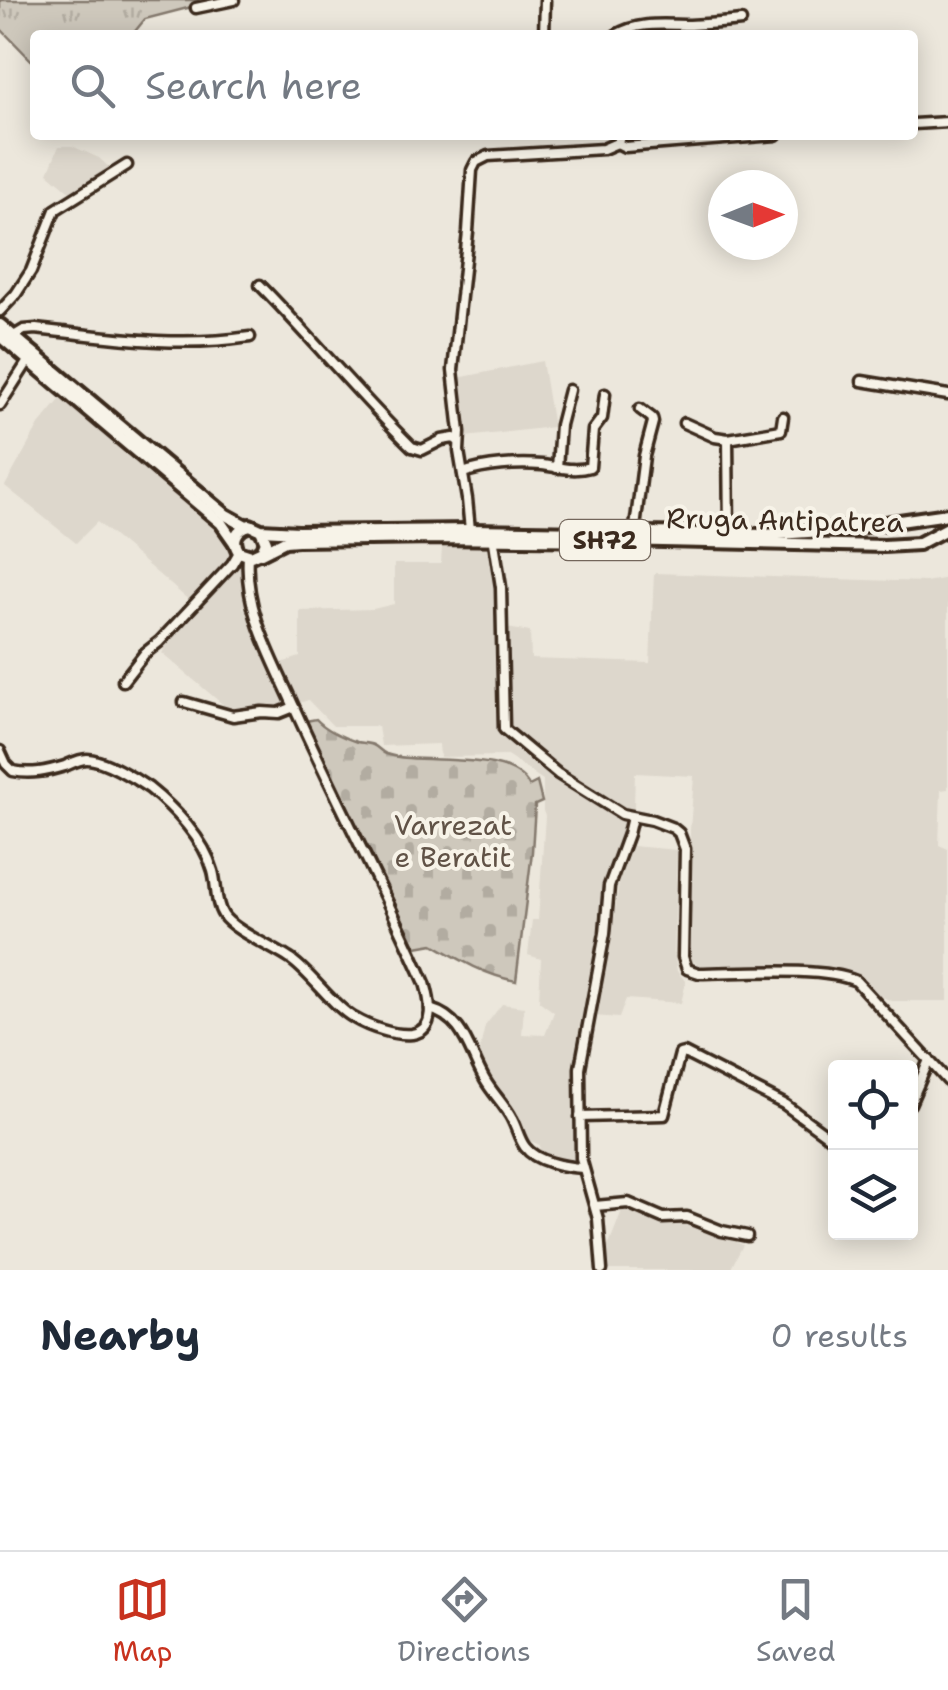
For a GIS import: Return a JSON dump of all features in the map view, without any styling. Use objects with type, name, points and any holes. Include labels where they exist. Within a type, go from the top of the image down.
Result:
[{"type":"main road","name":"Rruga Antipatrea","points":[[0,325],[221,523],[245,551],[285,541],[470,530],[493,535]]},
{"type":"main road","name":"Rruga Antipatrea","points":[[0,336],[32,357],[226,515],[262,530],[376,536],[764,539],[884,546],[918,544],[948,528]]},
{"type":"main road","name":"Rruga Antipatrea","points":[[634,536],[729,534],[764,539],[948,514]]},
{"type":"main road","points":[[924,518],[928,540]]},
{"type":"main road","points":[[882,524],[884,546]]},
{"type":"main road","points":[[246,526],[236,534],[245,551],[266,542],[262,530]]},
{"type":"street","points":[[196,8],[234,0]]},
{"type":"street","points":[[544,0],[544,30]]},
{"type":"street","points":[[625,30],[642,25],[740,21]]},
{"type":"street","points":[[918,124],[948,122]]},
{"type":"street","points":[[470,530],[453,370],[472,170],[476,162],[488,156],[603,149],[617,140]]},
{"type":"street","points":[[620,140],[625,148],[718,140]]},
{"type":"street","points":[[0,311],[31,271],[55,210],[127,166]]},
{"type":"street","points":[[260,285],[412,447],[422,450],[442,440],[458,441]]},
{"type":"street","points":[[14,336],[36,329],[168,344],[250,338]]},
{"type":"street","points":[[0,405],[32,357]]},
{"type":"street","points":[[862,381],[948,395]]},
{"type":"street","points":[[557,468],[560,425],[569,390]]},
{"type":"street","points":[[463,473],[526,465],[590,468],[592,430],[602,418],[605,394]]},
{"type":"street","points":[[634,536],[644,456],[653,422],[640,409]]},
{"type":"street","points":[[684,423],[715,437],[728,438],[780,430],[783,417]]},
{"type":"street","points":[[728,438],[729,534]]},
{"type":"street","points":[[493,535],[500,587],[504,730],[558,774],[622,814],[663,823],[683,840],[682,957],[687,969],[699,973],[804,973],[848,978],[948,1081]]},
{"type":"street","points":[[123,680],[245,551]]},
{"type":"street","points":[[0,751],[13,771],[34,773],[86,759],[104,764],[148,788],[204,850],[213,868],[222,915],[231,924],[291,960],[350,1016],[393,1032],[415,1034],[426,1025],[429,997],[264,642],[248,583],[245,551]]},
{"type":"street","points":[[184,702],[232,716],[280,713],[294,708]]},
{"type":"street","points":[[602,1270],[596,1206],[583,1168],[580,1068],[605,934],[609,886],[632,817]]},
{"type":"street","points":[[430,1009],[452,1019],[466,1037],[484,1080],[528,1150],[545,1160],[583,1168]]},
{"type":"street","points":[[580,1117],[664,1115],[680,1054],[684,1053],[784,1104],[828,1136]]},
{"type":"street","points":[[918,1086],[930,1060]]},
{"type":"street","points":[[596,1206],[628,1204],[664,1218],[687,1217],[747,1236]]},
{"type":"shaded area","points":[[59,146],[72,146],[99,158],[113,171],[74,195],[48,173]]},
{"type":"shaded area","points":[[542,361],[553,427],[465,437],[458,378]]},
{"type":"shaded area","points":[[64,395],[219,531],[240,566],[248,601],[243,607],[251,616],[269,667],[300,657],[300,611],[373,609],[394,604],[394,564],[441,564],[442,546],[486,547],[495,573],[496,626],[530,632],[531,659],[650,663],[654,573],[925,582],[948,578],[948,789],[941,790],[939,845],[948,849],[948,1001],[891,1001],[855,972],[707,966],[691,960],[688,952],[694,776],[635,773],[634,807],[606,883],[587,1018],[580,1019],[575,1165],[539,1152],[540,1145],[525,1139],[522,1125],[478,1057],[485,1026],[502,1004],[524,1007],[522,1034],[545,1035],[554,1012],[539,1001],[541,959],[528,955],[532,920],[538,920],[545,816],[543,780],[507,756],[440,757],[439,744],[381,746],[378,726],[333,726],[308,700],[274,712],[234,714],[162,653],[171,636],[197,607],[97,522],[76,543],[5,486],[39,425]]},
{"type":"shaded area","points":[[632,846],[677,850],[674,952],[677,971],[686,982],[681,1003],[626,999],[619,1018],[594,1016],[619,881]]},
{"type":"shaded area","points":[[628,1195],[743,1245],[730,1270],[605,1270],[604,1257]]},
{"type":"green space","points":[[0,0],[198,0],[199,5],[145,19],[136,30],[30,30],[30,59],[0,28]]},
{"type":"green space","name":"Varrezat e Beratit","points":[[316,719],[335,733],[373,745],[386,754],[485,763],[519,774],[529,786],[537,782],[542,802],[535,805],[516,981],[483,971],[433,944],[416,947],[306,721]]}]
